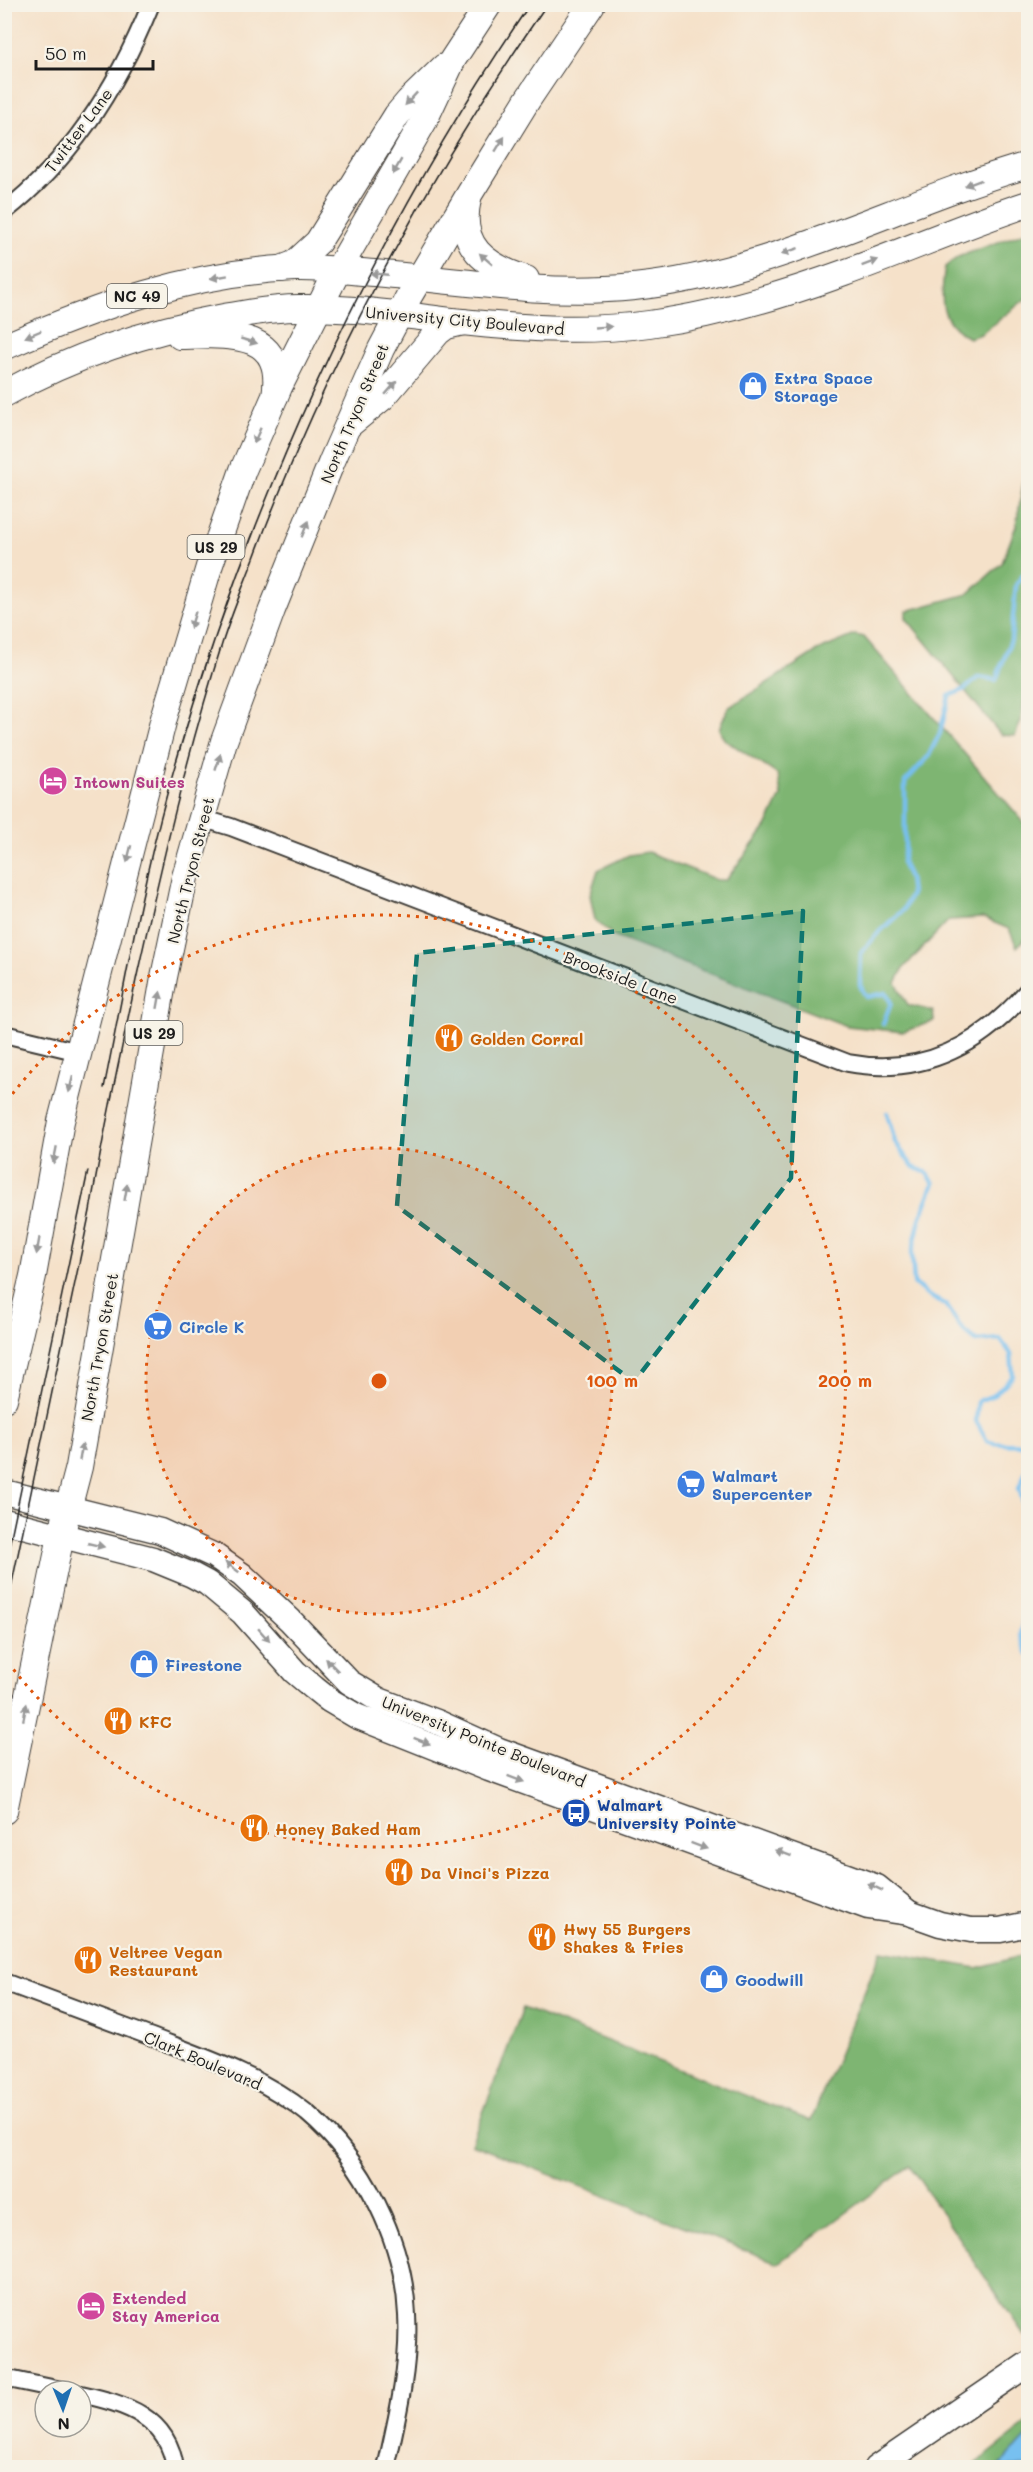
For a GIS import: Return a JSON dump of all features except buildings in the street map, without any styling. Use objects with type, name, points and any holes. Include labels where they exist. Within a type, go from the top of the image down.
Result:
[{"type":"main road","points":[[320,308],[338,270],[424,121],[453,59],[489,4]]},
{"type":"main road","name":"North Tryon Street","points":[[4,1811],[61,1536],[81,1455],[164,977],[185,877],[224,741],[316,502],[381,349],[420,277],[470,193],[528,99],[592,4]]},
{"type":"main road","name":"NC 49","points":[[277,270],[294,264],[318,242],[397,115],[409,100],[453,59]]},
{"type":"main road","points":[[338,270],[558,290],[635,287],[708,275],[794,250],[968,185],[1029,165]]},
{"type":"main road","points":[[470,193],[466,226],[470,242],[482,257],[509,274],[558,290]]},
{"type":"main road","name":"University City Boulevard","points":[[4,394],[75,360],[129,340],[168,329],[276,308],[320,308],[464,322],[580,329],[647,324],[714,312],[812,285],[951,231],[1029,204]]},
{"type":"main road","name":"NC 49","points":[[4,346],[84,313],[143,294],[220,276],[295,268],[338,270]]},
{"type":"main road","name":"US 29","points":[[4,1399],[33,1276],[62,1121],[164,718],[209,567],[243,470],[273,401],[320,308]]},
{"type":"main road","points":[[343,436],[384,397],[438,332],[446,326],[464,322]]},
{"type":"main road","points":[[129,340],[182,336],[238,338],[255,341],[269,355],[273,366],[276,383],[273,401]]},
{"type":"street","name":"Twitter Lane","points":[[4,212],[43,176],[69,147],[95,111],[120,73],[151,4]]},
{"type":"street","name":"Brookside Lane","points":[[201,818],[231,827],[848,1063],[898,1066],[941,1056],[971,1042],[991,1027],[1029,990]]},
{"type":"street","points":[[4,1034],[79,1052]]},
{"type":"street","name":"University Pointe Boulevard","points":[[14,1495],[160,1532],[215,1556],[249,1581],[350,1682],[379,1700],[437,1722],[499,1750],[876,1887],[909,1913]]},
{"type":"street","name":"University Pointe Boulevard","points":[[12,1523],[153,1559],[207,1583],[243,1613],[295,1672],[329,1700],[356,1716],[489,1769],[868,1906],[909,1913],[940,1924],[971,1930],[1000,1930],[1029,1924]]},
{"type":"street","name":"Clark Boulevard","points":[[4,1982],[182,2048],[258,2082],[308,2114],[345,2154],[369,2189],[389,2231],[398,2259],[405,2296],[407,2331],[404,2370],[386,2468]]},
{"type":"street","points":[[904,2468],[945,2431],[1029,2364]]},
{"type":"street","points":[[4,2378],[33,2384]]},
{"type":"street","points":[[876,2468],[1029,2383]]},
{"type":"street","points":[[93,2397],[119,2404],[142,2415],[165,2437],[175,2468]]},
{"type":"highlighted area","points":[[803,911],[791,1178],[634,1382],[397,1206],[417,953]]},
{"type":"green space","points":[[1028,231],[1028,297],[981,334],[969,338],[951,324],[946,316],[942,299],[945,267],[958,257]]},
{"type":"green space","points":[[1028,453],[1028,670],[1021,721],[1015,736],[1001,735],[906,618],[906,611],[968,594],[1002,563],[1016,526]]},
{"type":"green space","points":[[855,635],[864,637],[1028,827],[1028,936],[1017,947],[1009,929],[983,918],[949,920],[903,969],[896,983],[908,1005],[933,1011],[934,1021],[903,1032],[847,1026],[615,937],[595,920],[590,895],[598,870],[629,855],[648,852],[717,880],[726,880],[766,827],[781,796],[778,775],[724,739],[719,729],[728,708],[817,651]]},
{"type":"green space","points":[[881,1951],[977,1968],[1028,1954],[1028,2332],[1024,2335],[910,2166],[778,2263],[471,2144],[523,2008],[811,2121]]},
{"type":"green space","points":[[1028,2423],[1028,2467],[972,2467]]},
{"type":"water","points":[[1028,2436],[1028,2467],[999,2467]]},
{"type":"waterway","points":[[883,1024],[891,1003],[886,993],[866,997],[860,985],[861,953],[877,934],[903,910],[911,894],[909,878],[902,862],[905,848],[905,782],[928,757],[940,733],[949,696],[965,689],[979,677],[996,680],[1011,640],[1016,585],[1028,568]]},
{"type":"waterway","points":[[887,1113],[895,1142],[913,1167],[926,1172],[934,1183],[920,1219],[912,1253],[914,1283],[927,1295],[946,1305],[962,1329],[976,1341],[1000,1339],[1011,1354],[1013,1376],[994,1395],[978,1401],[976,1421],[987,1441],[1024,1445],[1028,1453]]},
{"type":"waterway","points":[[1028,1467],[1019,1488],[1028,1517]]},
{"type":"waterway","points":[[1028,1566],[1028,1603],[1020,1634],[1028,1654]]},
{"type":"tram line","points":[[104,1088],[140,904],[167,794],[198,690],[233,586],[272,485],[316,384],[363,286],[470,96],[530,4]]},
{"type":"tram line","points":[[4,1621],[145,938],[186,769],[226,633],[283,485],[347,342],[421,203],[503,69],[547,4]]},
{"type":"tram line","points":[[4,1570],[88,1171]]},
{"type":"place","name":"Extra Space Storage","points":[[753,386]]},
{"type":"place","name":"Intown Suites","points":[[53,781]]},
{"type":"place","name":"Golden Corral","points":[[449,1038]]},
{"type":"place","name":"Circle K","points":[[158,1326]]},
{"type":"place","name":"Walmart Supercenter","points":[[691,1484]]},
{"type":"place","name":"Firestone","points":[[144,1664]]},
{"type":"place","name":"KFC","points":[[118,1721]]},
{"type":"place","name":"Walmart University Pointe","points":[[576,1813]]},
{"type":"place","name":"Honey Baked Ham","points":[[254,1828]]},
{"type":"place","name":"Da Vinci's Pizza","points":[[399,1872]]},
{"type":"place","name":"Hwy 55 Burgers Shakes & Fries","points":[[542,1937]]},
{"type":"place","name":"Veltree Vegan Restaurant","points":[[88,1960]]},
{"type":"place","name":"Goodwill","points":[[714,1979]]},
{"type":"place","name":"Extended Stay America","points":[[91,2306]]}]
